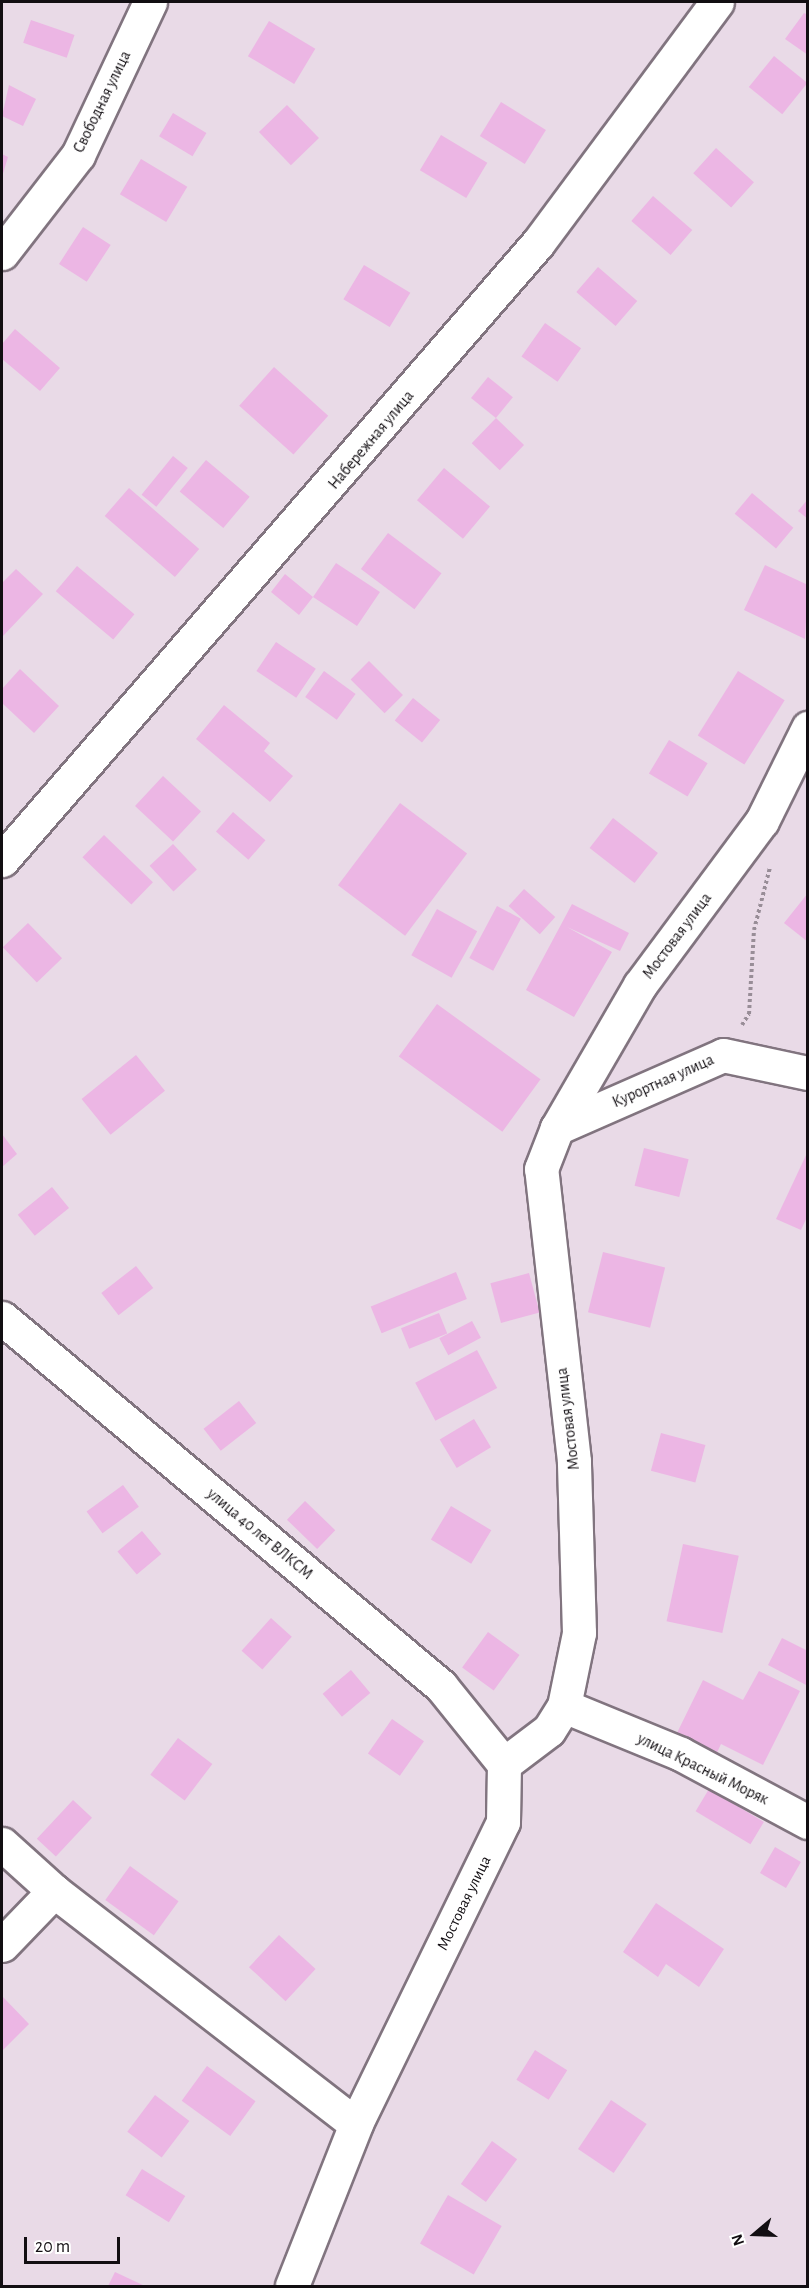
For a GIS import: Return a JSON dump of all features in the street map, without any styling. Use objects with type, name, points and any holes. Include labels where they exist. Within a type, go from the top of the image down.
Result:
[{"type":"street","name":"Свободная улица","points":[[2,253],[78,155],[150,2]]},
{"type":"street","name":"Набережная улица","points":[[2,860],[538,243],[717,2]]},
{"type":"street","name":"Мостовая улица","points":[[292,2286],[356,2124],[503,1822],[504,1764],[549,1730],[564,1706],[579,1633],[574,1461],[541,1169],[557,1128],[640,985],[762,822],[807,728]]},
{"type":"street","name":"Курортная улица","points":[[557,1128],[723,1055],[807,1073]]},
{"type":"street","name":"улица 40 лет ВЛКСМ","points":[[2,1318],[441,1686],[504,1764]]},
{"type":"street","name":"улица Красный Моряк","points":[[564,1706],[681,1754],[807,1822]]},
{"type":"street","points":[[2,1844],[54,1891],[356,2124]]},
{"type":"street","points":[[2,1945],[54,1891]]},
{"type":"path","points":[[723,1055],[749,1014],[754,930],[771,875],[762,822]]},
{"type":"building","points":[[804,13],[808,15],[808,55],[785,39]]},
{"type":"building","points":[[31,20],[74,35],[67,58],[23,43]]},
{"type":"building","points":[[269,21],[315,49],[294,84],[248,56]]},
{"type":"building","points":[[774,56],[807,83],[782,114],[749,87]]},
{"type":"building","points":[[9,85],[36,99],[23,126],[2,116]]},
{"type":"building","points":[[501,102],[546,130],[525,164],[480,136]]},
{"type":"building","points":[[287,105],[319,138],[291,165],[259,132]]},
{"type":"building","points":[[173,113],[206,133],[193,156],[159,136]]},
{"type":"building","points":[[441,135],[487,163],[466,198],[420,170]]},
{"type":"building","points":[[716,148],[754,182],[731,207],[693,173]]},
{"type":"building","points":[[2,154],[8,157],[2,177]]},
{"type":"building","points":[[141,159],[187,187],[166,222],[120,194]]},
{"type":"building","points":[[653,196],[692,230],[671,255],[631,221]]},
{"type":"building","points":[[83,227],[111,245],[87,282],[59,264]]},
{"type":"building","points":[[364,265],[410,293],[390,327],[343,299]]},
{"type":"building","points":[[598,267],[637,301],[616,326],[576,292]]},
{"type":"building","points":[[545,323],[581,348],[558,382],[521,357]]},
{"type":"building","points":[[15,329],[60,368],[40,391],[2,359],[2,344]]},
{"type":"building","points":[[274,367],[328,416],[293,454],[239,406]]},
{"type":"building","points":[[488,377],[513,397],[496,418],[471,398]]},
{"type":"building","points":[[496,418],[524,445],[500,470],[472,443]]},
{"type":"building","points":[[173,456],[188,468],[156,507],[142,495]]},
{"type":"building","points":[[206,460],[250,497],[223,528],[180,491]]},
{"type":"building","points":[[444,468],[490,507],[463,539],[417,500]]},
{"type":"building","points":[[129,488],[199,549],[175,577],[105,516]]},
{"type":"building","points":[[752,493],[793,528],[776,548],[735,514]]},
{"type":"building","points":[[808,499],[808,519],[798,511]]},
{"type":"building","points":[[388,533],[442,573],[414,609],[361,569]]},
{"type":"building","points":[[336,563],[380,592],[357,626],[313,597]]},
{"type":"building","points":[[765,565],[808,585],[805,639],[744,610]]},
{"type":"building","points":[[77,566],[134,614],[113,639],[56,591]]},
{"type":"building","points":[[16,569],[43,594],[2,637],[2,583]]},
{"type":"building","points":[[285,574],[313,597],[299,615],[271,592]]},
{"type":"building","points":[[276,642],[316,669],[296,698],[256,671]]},
{"type":"building","points":[[369,661],[403,695],[385,713],[351,679]]},
{"type":"building","points":[[20,669],[59,706],[34,733],[2,703],[2,689]]},
{"type":"building","points":[[324,671],[356,694],[337,720],[305,697]]},
{"type":"building","points":[[738,671],[785,700],[744,765],[698,735]]},
{"type":"building","points":[[413,698],[440,720],[422,743],[395,721]]},
{"type":"building","points":[[224,705],[270,743],[264,751],[293,776],[270,802],[196,739]]},
{"type":"building","points":[[669,740],[708,763],[687,797],[649,773]]},
{"type":"building","points":[[163,776],[201,811],[173,841],[135,806]]},
{"type":"building","points":[[400,803],[467,854],[405,936],[338,885]]},
{"type":"building","points":[[233,812],[265,840],[248,860],[216,832]]},
{"type":"building","points":[[613,818],[658,853],[635,883],[590,848]]},
{"type":"building","points":[[104,835],[153,882],[131,905],[82,857]]},
{"type":"building","points":[[173,844],[197,870],[173,891],[150,866]]},
{"type":"building","points":[[524,889],[555,917],[540,934],[509,906]]},
{"type":"building","points":[[808,893],[808,942],[784,923]]},
{"type":"building","points":[[572,904],[629,933],[620,951],[567,927],[612,952],[574,1017],[526,990]]},
{"type":"building","points":[[497,906],[521,919],[493,971],[469,958]]},
{"type":"building","points":[[437,909],[477,931],[452,978],[411,955]]},
{"type":"building","points":[[28,923],[62,958],[37,983],[3,947]]},
{"type":"building","points":[[437,1004],[541,1079],[502,1132],[399,1057]]},
{"type":"building","points":[[136,1055],[165,1091],[111,1135],[82,1099]]},
{"type":"building","points":[[2,1134],[17,1154],[2,1167]]},
{"type":"building","points":[[644,1148],[689,1159],[679,1197],[635,1186]]},
{"type":"building","points":[[808,1151],[808,1215],[801,1230],[776,1219]]},
{"type":"building","points":[[52,1187],[69,1208],[35,1236],[18,1215]]},
{"type":"building","points":[[603,1252],[665,1267],[650,1328],[588,1312]]},
{"type":"building","points":[[136,1266],[153,1288],[119,1315],[101,1293]]},
{"type":"building","points":[[456,1272],[467,1299],[382,1333],[371,1306]]},
{"type":"building","points":[[529,1273],[540,1313],[501,1323],[490,1283]]},
{"type":"building","points":[[439,1313],[447,1333],[409,1349],[401,1328]]},
{"type":"building","points":[[472,1321],[481,1338],[448,1355],[439,1338]]},
{"type":"building","points":[[477,1350],[497,1388],[435,1421],[415,1383]]},
{"type":"building","points":[[239,1401],[256,1423],[221,1451],[204,1429]]},
{"type":"building","points":[[474,1419],[491,1447],[457,1468],[440,1440]]},
{"type":"building","points":[[661,1433],[705,1445],[695,1483],[651,1471]]},
{"type":"building","points":[[123,1485],[139,1507],[102,1533],[87,1511]]},
{"type":"building","points":[[305,1501],[335,1530],[317,1549],[287,1520]]},
{"type":"building","points":[[451,1506],[491,1530],[471,1564],[431,1539]]},
{"type":"building","points":[[142,1531],[161,1554],[137,1575],[117,1552]]},
{"type":"building","points":[[683,1544],[739,1556],[722,1633],[667,1621]]},
{"type":"building","points":[[271,1618],[292,1637],[262,1669],[242,1651]]},
{"type":"building","points":[[488,1632],[520,1655],[494,1691],[462,1668]]},
{"type":"building","points":[[782,1638],[808,1651],[808,1686],[768,1665]]},
{"type":"building","points":[[351,1670],[370,1693],[342,1717],[323,1694]]},
{"type":"building","points":[[759,1671],[800,1691],[763,1765],[721,1744],[714,1759],[674,1739],[703,1680],[743,1700]]},
{"type":"building","points":[[392,1719],[424,1741],[400,1776],[368,1753]]},
{"type":"building","points":[[178,1738],[212,1764],[185,1801],[150,1775]]},
{"type":"building","points":[[709,1789],[764,1822],[750,1844],[696,1811]]},
{"type":"building","points":[[73,1800],[92,1818],[56,1856],[37,1839]]},
{"type":"building","points":[[775,1847],[801,1862],[786,1888],[760,1873]]},
{"type":"building","points":[[130,1866],[179,1901],[154,1935],[105,1900]]},
{"type":"building","points":[[656,1903],[724,1949],[699,1987],[666,1964],[658,1977],[623,1952]]},
{"type":"building","points":[[279,1935],[316,1969],[286,2001],[249,1967]]},
{"type":"building","points":[[2,1998],[29,2024],[2,2051]]},
{"type":"building","points":[[535,2050],[567,2070],[549,2100],[516,2080]]},
{"type":"building","points":[[207,2066],[256,2101],[230,2136],[182,2101]]},
{"type":"building","points":[[155,2095],[189,2121],[162,2158],[127,2132]]},
{"type":"building","points":[[611,2100],[647,2124],[614,2173],[578,2149]]},
{"type":"building","points":[[492,2141],[517,2159],[486,2202],[461,2184]]},
{"type":"building","points":[[142,2169],[185,2196],[169,2222],[126,2195]]},
{"type":"building","points":[[448,2195],[502,2226],[474,2274],[420,2243]]},
{"type":"building","points":[[115,2272],[145,2286],[108,2286]]}]
